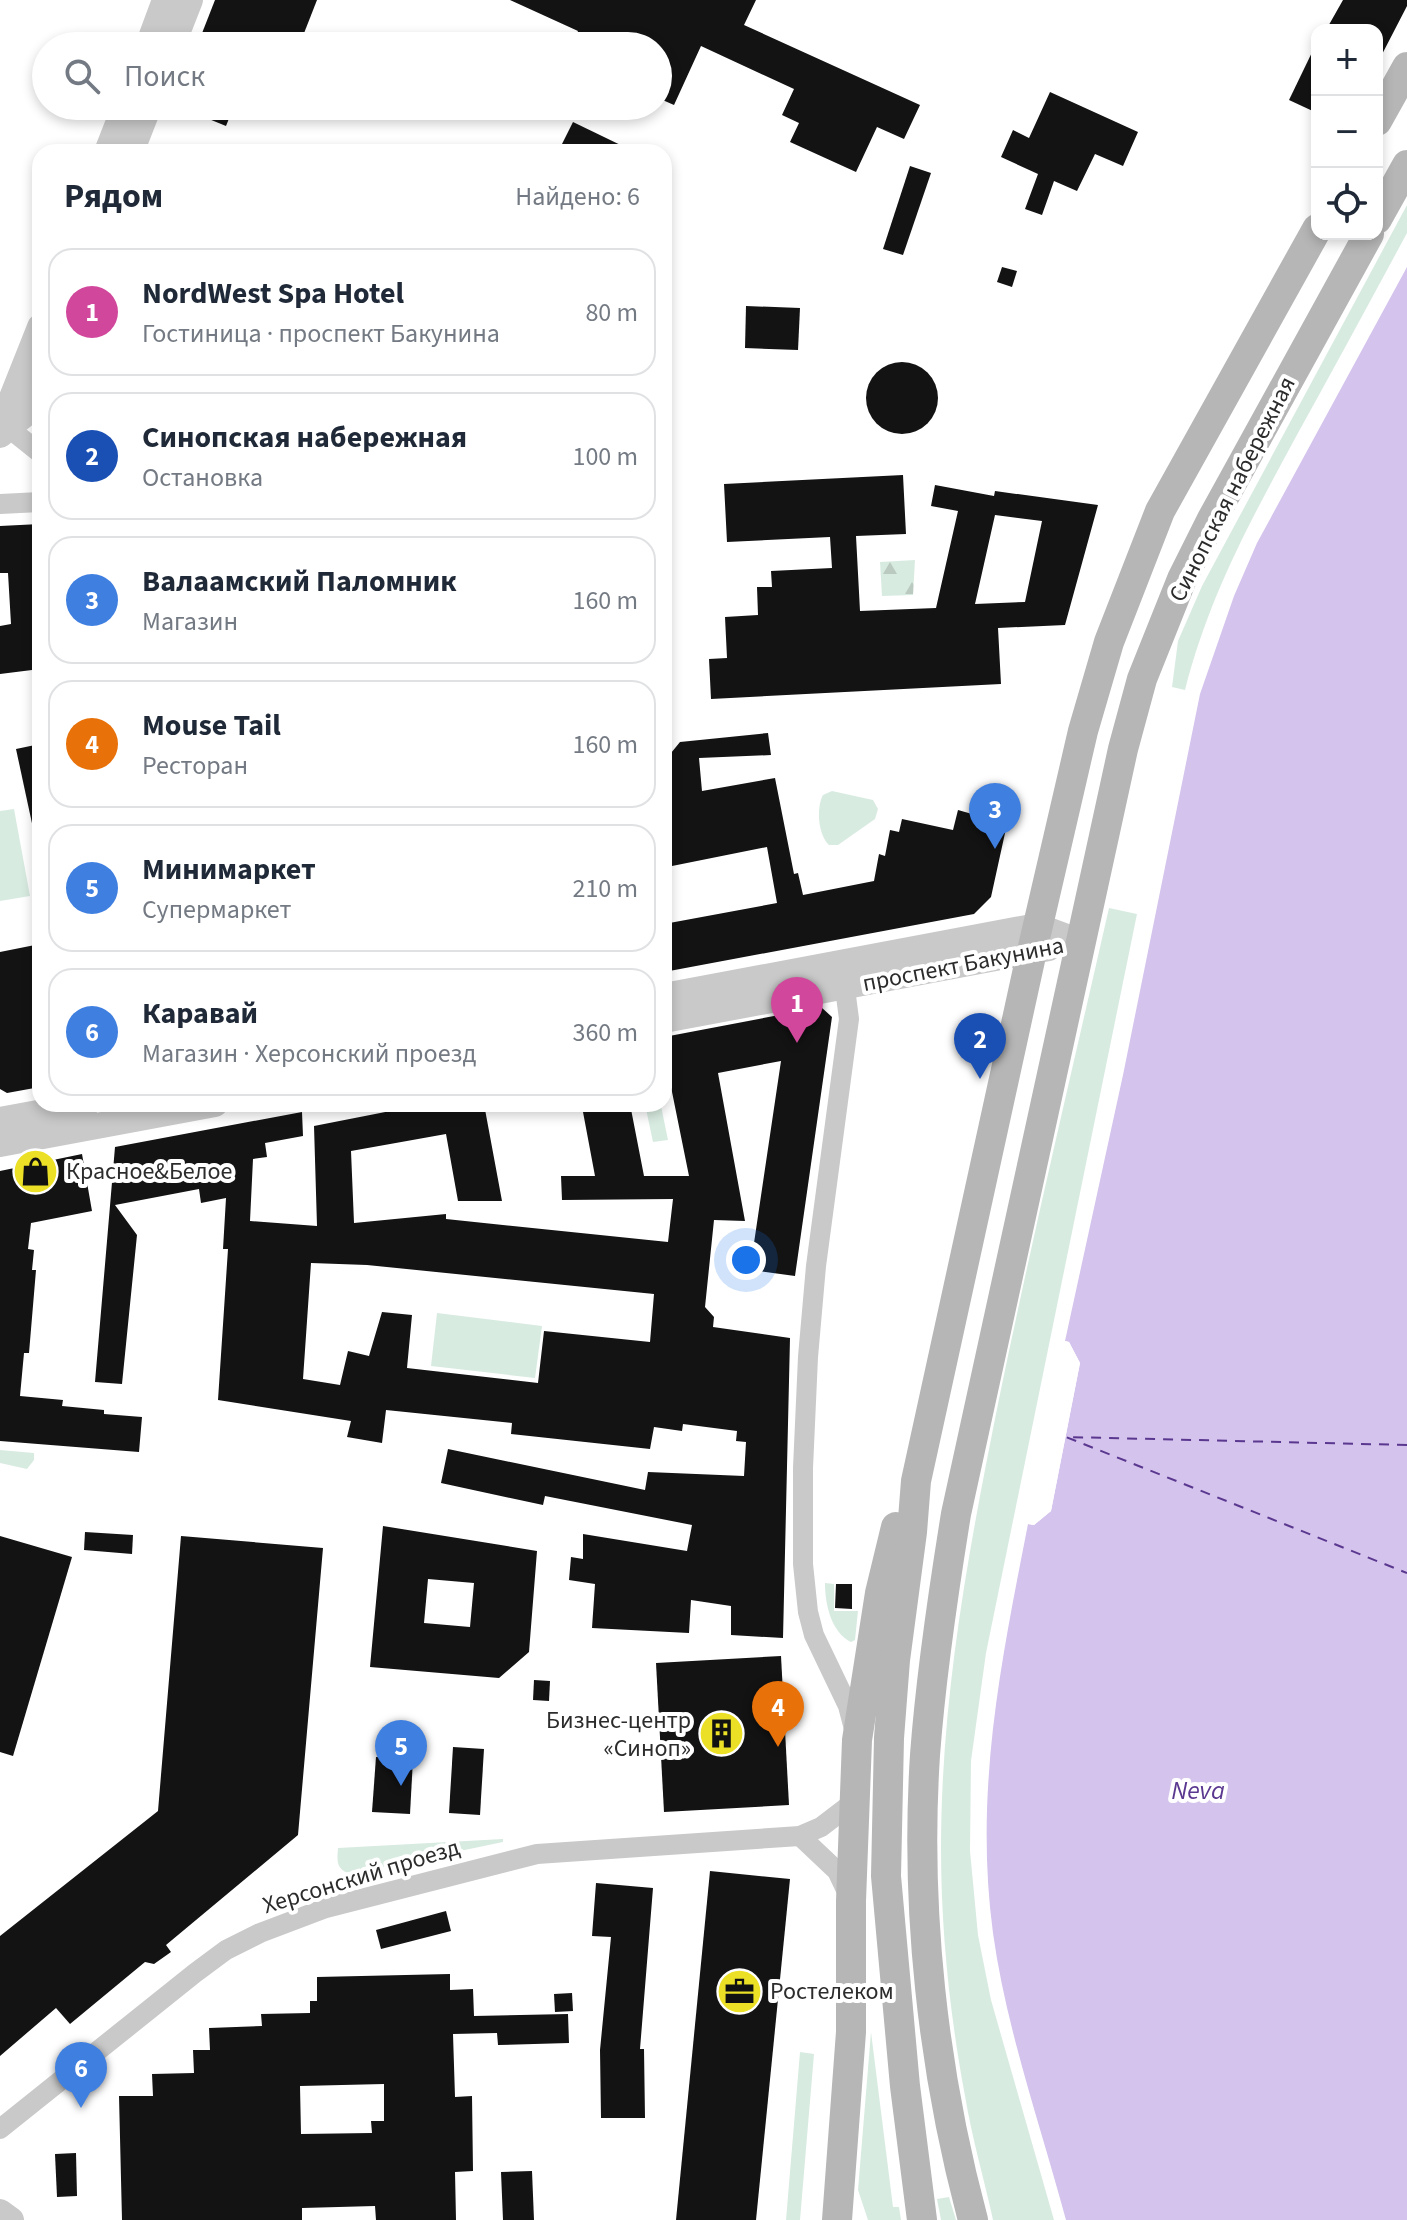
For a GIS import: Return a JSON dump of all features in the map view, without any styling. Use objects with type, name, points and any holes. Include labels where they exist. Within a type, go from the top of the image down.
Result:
[{"type":"main road","points":[[1383,110],[1407,67]]},
{"type":"main road","points":[[1383,208],[1407,165]]},
{"type":"main road","name":"Синопская набережная","points":[[922,2220],[905,2086],[886,1876],[890,1723],[916,1481],[1034,939],[1083,731],[1109,642],[1160,511],[1311,240]]},
{"type":"main road","name":"Синопская набережная","points":[[973,2220],[947,2099],[933,2008],[922,1852],[925,1757],[936,1636],[956,1514],[1080,942],[1123,749],[1142,679],[1159,634],[1212,519],[1366,240]]},
{"type":"main road","name":"Синопская набережная","points":[[837,2220],[851,2032],[851,1901],[857,1740],[880,1593],[895,1529],[916,1481]]},
{"type":"street","points":[[153,32],[165,0]]},
{"type":"street","points":[[177,32],[190,0]]},
{"type":"street","points":[[110,144],[120,120]]},
{"type":"street","points":[[134,144],[144,120]]},
{"type":"street","points":[[2,419],[32,347]]},
{"type":"street","points":[[2,419],[29,411],[32,404]]},
{"type":"street","points":[[2,419],[32,446]]},
{"type":"street","points":[[0,504],[32,502]]},
{"type":"street","name":"проспект Бакунина","points":[[672,995],[844,974],[1034,939],[1080,942]]},
{"type":"street","name":"проспект Бакунина","points":[[672,1018],[844,974]]},
{"type":"street","name":"Синопская набережная","points":[[844,974],[849,1019],[816,1266],[806,1396],[803,1564],[808,1612],[814,1635],[848,1706],[857,1740]]},
{"type":"street","points":[[0,1120],[44,1112]]},
{"type":"street","points":[[0,1144],[172,1112]]},
{"type":"street","name":"Херсонский проезд","points":[[0,2129],[226,1950],[260,1933],[313,1913],[423,1881],[537,1854],[800,1836],[821,1827],[855,1801]]},
{"type":"street","points":[[800,1836],[837,1871],[851,1901]]},
{"type":"street","points":[[0,2212],[11,2220]]},
{"type":"green space","points":[[1407,205],[1407,233],[1248,527],[1219,589],[1185,690],[1172,687],[1178,641],[1202,586]]},
{"type":"green space","points":[[915,560],[913,595],[882,596],[880,562]]},
{"type":"green space","points":[[832,791],[873,800],[878,809],[875,819],[838,845],[829,845],[825,841],[819,821],[823,795]]},
{"type":"green space","points":[[14,809],[30,896],[0,901],[0,811]]},
{"type":"green space","points":[[1109,908],[1137,914],[986,1653],[971,1761],[970,1851],[978,1935],[991,2000],[1054,2220],[993,2220],[968,2112],[947,1973],[941,1849],[946,1735],[967,1567],[988,1455],[1025,1276]]},
{"type":"green space","points":[[647,1112],[662,1112],[668,1140],[653,1142]]},
{"type":"green space","points":[[437,1313],[542,1326],[535,1378],[431,1366]]},
{"type":"green space","points":[[0,1450],[34,1453],[34,1460],[27,1469],[0,1463]]},
{"type":"green space","points":[[825,1583],[834,1584],[834,1611],[858,1611],[855,1640],[851,1642],[838,1632],[830,1617]]},
{"type":"green space","points":[[503,1839],[503,1842],[350,1874],[342,1870],[338,1861],[338,1848]]},
{"type":"green space","points":[[871,2032],[893,2207],[899,2207],[901,2220],[868,2220],[858,2190]]},
{"type":"green space","points":[[800,2052],[814,2054],[800,2220],[786,2220]]},
{"type":"green space","points":[[949,2197],[956,2220],[941,2220],[937,2199]]},
{"type":"water","name":"Neva","points":[[1407,267],[1407,2220],[1066,2220],[1015,2041],[993,1933],[988,1880],[989,1778],[1008,1626],[1028,1524],[1034,1525],[1051,1511],[1080,1363],[1069,1342],[1065,1341],[1123,1075],[1200,694],[1234,596],[1257,543]]},
{"type":"pier","points":[[1065,1341],[1069,1342],[1080,1363],[1051,1511],[1034,1525],[1028,1524],[1028,1520],[1033,1521],[1048,1509],[1076,1364],[1064,1345]]},
{"type":"building","points":[[215,0],[317,0],[304,32],[202,32]]},
{"type":"building","points":[[510,0],[756,0],[744,25],[920,105],[904,139],[877,127],[856,172],[790,142],[799,123],[782,115],[794,89],[701,46],[674,105],[672,32],[578,31]]},
{"type":"building","points":[[1343,0],[1407,0],[1407,6],[1383,52],[1383,24],[1329,24]]},
{"type":"building","points":[[1311,54],[1311,110],[1289,100]]},
{"type":"building","points":[[1050,92],[1138,132],[1123,166],[1095,154],[1077,191],[1054,181],[1042,215],[1025,209],[1038,174],[1001,157],[1013,130],[1029,138]]},
{"type":"building","points":[[211,120],[228,120],[226,126]]},
{"type":"building","points":[[573,122],[618,144],[562,144]]},
{"type":"building","points":[[910,166],[931,173],[903,255],[883,249]]},
{"type":"building","points":[[1002,267],[1017,271],[1012,287],[997,282]]},
{"type":"building","points":[[746,306],[800,308],[798,350],[745,348]]},
{"type":"building","points":[[902,362],[922,368],[932,378],[938,398],[932,418],[922,428],[902,434],[882,428],[872,418],[866,398],[872,378],[882,368]]},
{"type":"building","points":[[903,475],[906,534],[856,536],[860,611],[936,608],[958,511],[931,506],[935,485],[994,496],[995,491],[1098,505],[1065,625],[998,628],[1001,684],[711,699],[709,659],[727,658],[725,617],[758,615],[757,587],[772,587],[771,571],[832,568],[830,537],[727,542],[724,484]],"holes":[[[995,515],[1042,521],[1025,602],[975,604]]]},
{"type":"building","points":[[32,524],[32,670],[0,674],[0,626],[11,624],[8,573],[0,573],[0,526]]},
{"type":"building","points":[[768,733],[771,755],[699,758],[702,791],[775,778],[794,874],[798,873],[803,895],[874,881],[879,854],[885,856],[890,830],[899,832],[902,819],[953,830],[958,810],[1007,824],[991,897],[974,914],[672,971],[672,923],[777,903],[767,847],[672,866],[672,752],[680,742]]},
{"type":"building","points":[[32,746],[32,823],[16,749]]},
{"type":"building","points":[[32,946],[32,1088],[7,1093],[0,1089],[0,952]]},
{"type":"building","points":[[821,1007],[832,1017],[795,1276],[750,1270],[781,1061],[718,1073],[745,1221],[714,1220],[705,1307],[714,1317],[713,1327],[790,1338],[783,1638],[731,1635],[731,1606],[691,1600],[689,1633],[592,1628],[595,1584],[569,1580],[571,1557],[583,1559],[583,1534],[687,1551],[692,1525],[545,1496],[543,1505],[441,1483],[448,1449],[645,1490],[648,1472],[744,1476],[746,1442],[736,1441],[737,1431],[683,1424],[682,1431],[654,1427],[650,1449],[511,1434],[512,1423],[386,1410],[382,1443],[347,1437],[351,1421],[218,1400],[228,1249],[223,1249],[226,1198],[201,1203],[199,1189],[115,1205],[137,1235],[122,1384],[95,1382],[115,1147],[302,1112],[303,1136],[265,1143],[267,1157],[253,1159],[250,1221],[317,1226],[314,1126],[385,1112],[485,1112],[502,1201],[458,1201],[446,1134],[351,1151],[354,1223],[446,1214],[446,1219],[668,1242],[673,1199],[562,1200],[561,1176],[595,1176],[583,1112],[632,1112],[644,1176],[689,1176],[672,1092],[672,1035]],"holes":[[[311,1263],[367,1265],[654,1294],[650,1342],[544,1331],[538,1383],[407,1368],[412,1315],[382,1312],[369,1356],[348,1351],[340,1385],[303,1379]]]},
{"type":"building","points":[[82,1154],[92,1211],[31,1223],[28,1249],[34,1250],[32,1270],[36,1270],[29,1353],[24,1353],[20,1396],[63,1400],[62,1406],[104,1410],[104,1414],[142,1417],[139,1452],[0,1441],[0,1171]]},
{"type":"building","points":[[383,1526],[537,1551],[529,1652],[499,1678],[370,1667]],"holes":[[[428,1579],[474,1583],[470,1627],[424,1623]]]},
{"type":"building","points":[[85,1532],[133,1535],[132,1554],[84,1550]]},
{"type":"building","points":[[0,1536],[72,1557],[13,1756],[0,1752]]},
{"type":"building","points":[[181,1536],[323,1548],[298,1835],[166,1945],[171,1952],[154,1964],[145,1962],[70,2024],[56,2008],[0,2056],[0,1936],[158,1811]]},
{"type":"building","points":[[836,1584],[852,1584],[852,1609],[835,1608]]},
{"type":"building","name":"Бизнес-центр «Синоп»","points":[[781,1656],[789,1805],[664,1812],[656,1663]]},
{"type":"building","points":[[534,1680],[550,1681],[549,1701],[533,1700]]},
{"type":"building","points":[[453,1747],[484,1749],[480,1815],[449,1813]]},
{"type":"building","points":[[376,1757],[413,1759],[410,1814],[372,1812]]},
{"type":"building","name":"Ростелеком","points":[[710,1871],[790,1879],[756,2220],[676,2220]]},
{"type":"building","points":[[596,1883],[653,1888],[640,2049],[644,2049],[645,2118],[601,2118],[600,2050],[611,1937],[592,1936]]},
{"type":"building","points":[[446,1911],[451,1931],[381,1949],[376,1930]]},
{"type":"building","points":[[450,1974],[450,1990],[473,1989],[474,2016],[568,2014],[569,2043],[498,2045],[497,2033],[453,2034],[455,2097],[472,2096],[473,2171],[455,2172],[456,2220],[376,2220],[375,2206],[302,2208],[302,2220],[122,2220],[119,2096],[153,2096],[152,2074],[194,2073],[193,2050],[210,2050],[209,2028],[262,2026],[261,2014],[310,2013],[310,2001],[317,2001],[317,1977]],"holes":[[[384,2084],[384,2121],[371,2121],[372,2133],[301,2134],[300,2086]]]},
{"type":"building","points":[[572,1993],[573,2011],[555,2012],[554,1994]]},
{"type":"building","points":[[76,2153],[77,2196],[57,2197],[55,2154]]},
{"type":"building","points":[[532,2171],[534,2220],[503,2220],[501,2172]]},
{"type":"ferry route","points":[[1407,1445],[1066,1437],[1407,1573]]},
{"type":"place","name":"Валаамский Паломник","points":[[995,849]]},
{"type":"place","name":"NordWest Spa Hotel","points":[[797,1043]]},
{"type":"place","name":"Синопская набережная","points":[[980,1079]]},
{"type":"place","name":"Красное&Белое","points":[[35,1171]]},
{"type":"place","name":"Бизнес-центр «Синоп»","points":[[722,1734]]},
{"type":"place","name":"Mouse Tail","points":[[778,1747]]},
{"type":"place","name":"Минимаркет","points":[[401,1786]]},
{"type":"place","name":"Ростелеком","points":[[739,1991]]},
{"type":"place","name":"Каравай","points":[[81,2108]]}]
